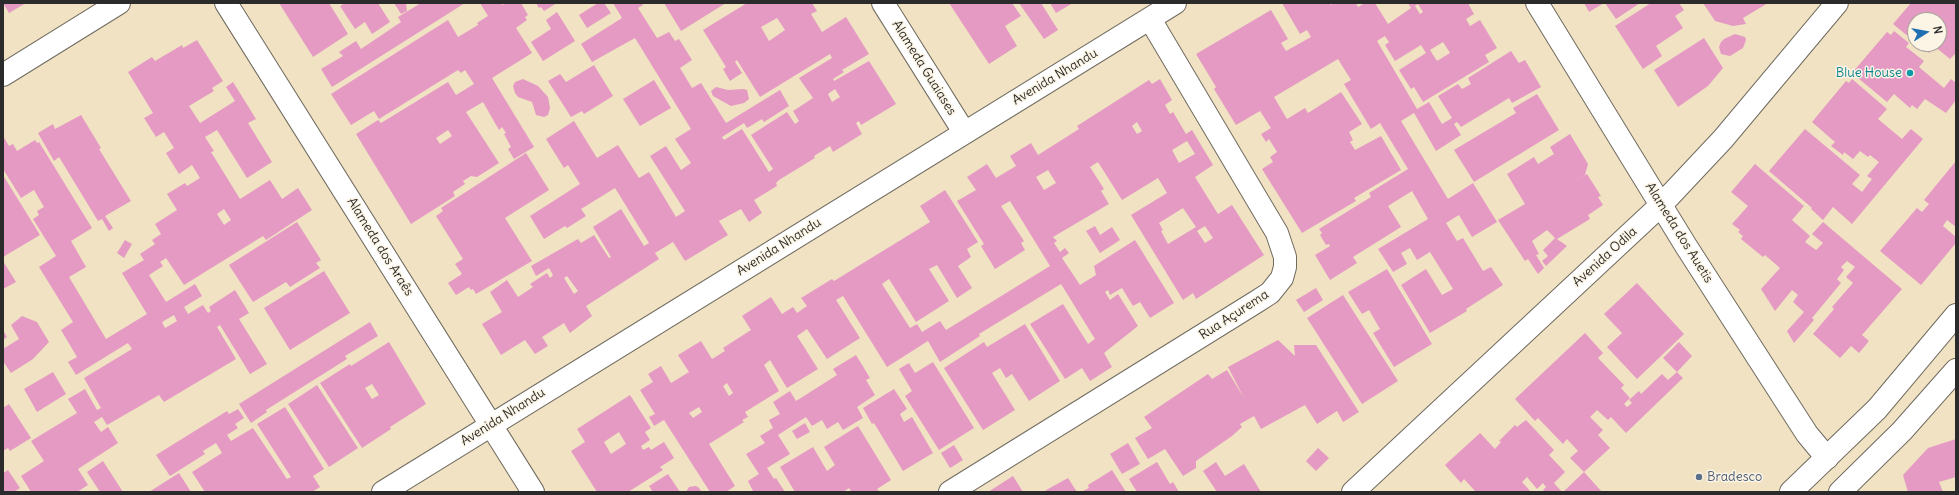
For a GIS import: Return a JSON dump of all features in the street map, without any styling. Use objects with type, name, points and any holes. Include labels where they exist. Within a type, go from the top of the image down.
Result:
[{"type":"street","points":[[3,75],[119,3]]},
{"type":"street","name":"Alameda dos Araês","points":[[226,3],[533,492]]},
{"type":"street","name":"Alameda Guaiases","points":[[883,3],[964,132]]},
{"type":"street","name":"Avenida Nhandu","points":[[383,492],[1175,3]]},
{"type":"street","name":"Alameda dos Auetis","points":[[1537,3],[1661,205],[1807,434],[1827,458]]},
{"type":"street","name":"Avenida Odila","points":[[1354,492],[1661,205],[1718,144],[1837,3]]},
{"type":"street","name":"Rua Açurema","points":[[950,492],[1270,293],[1282,278],[1285,267],[1285,257],[1277,233],[1150,19]]},
{"type":"street","points":[[1791,492],[1876,409],[1956,315]]},
{"type":"street","points":[[1840,492],[1902,431],[1956,370]]},
{"type":"street","points":[[1813,492],[1829,476],[1827,458]]},
{"type":"building","points":[[3,3],[26,3],[9,13]]},
{"type":"building","points":[[279,3],[329,3],[348,34],[313,57]]},
{"type":"building","points":[[345,3],[378,3],[390,22],[372,34],[365,22],[355,29],[340,6]]},
{"type":"building","points":[[394,3],[406,3],[407,11],[401,14]]},
{"type":"building","points":[[421,3],[465,3],[332,87],[321,69],[343,56],[339,52],[356,41],[361,49],[401,22],[398,17]]},
{"type":"building","points":[[480,3],[501,3],[502,5],[506,3],[521,3],[528,15],[525,17],[527,20],[516,28],[532,53],[492,78],[534,147],[514,159],[508,149],[511,147],[504,134],[506,133],[502,127],[499,130],[483,102],[466,112],[499,163],[477,177],[471,176],[463,181],[465,184],[453,192],[455,196],[411,224],[356,134],[378,120],[381,123],[448,82],[456,95],[474,84],[465,70],[461,73],[458,70],[379,119],[374,111],[351,125],[331,94],[448,20],[458,37],[478,25],[477,23],[488,16]],"holes":[[[448,130],[452,136],[440,144],[436,138]]]},
{"type":"building","points":[[536,3],[557,3],[544,11],[541,7],[539,8]]},
{"type":"building","points":[[598,3],[604,3],[611,13],[587,28],[579,15]]},
{"type":"building","points":[[613,3],[642,3],[643,5],[638,8],[657,38],[669,32],[675,41],[679,39],[692,60],[680,68],[692,88],[701,83],[726,123],[780,90],[789,106],[764,122],[762,119],[747,128],[744,123],[722,137],[724,140],[742,129],[769,172],[773,169],[751,135],[787,112],[795,124],[799,121],[793,111],[813,98],[799,78],[832,58],[830,54],[760,97],[737,60],[735,62],[742,73],[730,81],[723,69],[726,67],[703,30],[747,3],[812,3],[817,11],[811,14],[822,32],[846,17],[869,54],[842,70],[844,72],[833,79],[834,81],[869,61],[896,104],[861,125],[859,121],[856,123],[862,134],[833,152],[830,146],[814,156],[815,158],[779,180],[776,183],[777,186],[754,200],[762,213],[749,222],[741,209],[719,221],[728,235],[685,261],[673,242],[655,253],[659,259],[586,306],[592,316],[570,333],[564,323],[542,337],[548,346],[535,354],[525,340],[501,355],[482,324],[502,312],[490,292],[507,280],[518,297],[533,287],[530,284],[547,273],[550,278],[553,275],[549,268],[536,276],[531,266],[578,239],[581,243],[594,235],[609,258],[611,257],[593,227],[621,209],[644,246],[649,243],[615,188],[581,209],[586,216],[567,228],[565,226],[544,239],[530,216],[580,184],[568,165],[564,168],[546,139],[574,121],[597,158],[618,145],[639,178],[649,172],[676,217],[685,211],[650,156],[666,146],[681,170],[691,163],[675,139],[691,129],[635,38],[592,62],[581,44],[622,18]],"holes":[[[777,18],[785,30],[769,41],[761,27]],[[835,89],[840,97],[832,102],[828,94]],[[567,276],[578,291],[574,294],[564,278]]]},
{"type":"building","points":[[664,3],[726,3],[681,31]]},
{"type":"building","points":[[949,3],[1012,3],[1021,16],[1005,26],[1017,46],[989,64]]},
{"type":"building","points":[[1019,3],[1041,3],[1058,30],[1044,39]]},
{"type":"building","points":[[1050,3],[1073,3],[1056,13]]},
{"type":"building","points":[[1282,3],[1330,3],[1331,5],[1334,3],[1356,3],[1358,7],[1365,3],[1375,3],[1388,24],[1411,8],[1408,3],[1468,3],[1474,14],[1466,19],[1470,26],[1480,20],[1497,48],[1485,55],[1489,62],[1423,102],[1414,87],[1411,89],[1399,70],[1426,53],[1421,45],[1395,61],[1385,45],[1389,42],[1385,36],[1377,41],[1417,109],[1429,102],[1442,124],[1452,118],[1438,96],[1458,84],[1462,89],[1471,84],[1468,78],[1511,51],[1519,63],[1525,60],[1541,87],[1512,103],[1509,98],[1461,127],[1457,122],[1454,124],[1461,135],[1436,151],[1414,113],[1401,121],[1448,199],[1473,183],[1497,222],[1472,237],[1459,215],[1446,223],[1457,241],[1463,238],[1483,271],[1491,267],[1503,285],[1466,309],[1467,311],[1430,333],[1401,285],[1426,269],[1442,295],[1453,289],[1430,252],[1417,260],[1410,248],[1401,253],[1407,264],[1393,272],[1378,249],[1428,219],[1412,191],[1388,206],[1401,227],[1353,257],[1357,263],[1330,280],[1315,255],[1330,246],[1329,244],[1326,245],[1320,235],[1322,233],[1319,229],[1371,197],[1369,193],[1408,169],[1380,123],[1371,129],[1344,84],[1351,80],[1338,59],[1274,97],[1287,119],[1305,108],[1308,113],[1341,92],[1362,124],[1349,132],[1353,140],[1350,142],[1355,150],[1381,136],[1401,170],[1354,198],[1356,201],[1302,233],[1262,169],[1273,162],[1270,157],[1277,152],[1269,139],[1266,142],[1261,134],[1271,128],[1260,111],[1236,125],[1214,89],[1216,87],[1196,54],[1271,10],[1288,39],[1281,43],[1286,51],[1311,37],[1307,30],[1300,34]],"holes":[[[1418,4],[1423,12],[1420,14],[1415,6]],[[1443,42],[1450,53],[1437,61],[1430,50]]]},
{"type":"building","points":[[1584,3],[1604,3],[1589,12]]},
{"type":"building","points":[[1605,3],[1640,3],[1616,19]]},
{"type":"building","points":[[1651,3],[1679,3],[1684,10],[1675,16],[1683,28],[1656,46],[1662,56],[1643,69],[1615,26]]},
{"type":"building","points":[[1703,3],[1768,3],[1743,18],[1746,24],[1733,26],[1715,21]]},
{"type":"building","points":[[1911,3],[1956,4],[1956,55],[1955,54],[1950,59],[1941,52],[1947,52],[1947,12],[1907,12],[1907,35],[1893,24]]},
{"type":"building","points":[[557,12],[575,41],[543,61],[531,42],[551,29],[546,20]]},
{"type":"building","name":"Blue House","points":[[1894,31],[1907,41],[1907,52],[1912,52],[1924,61],[1919,67],[1944,88],[1951,79],[1956,83],[1956,100],[1946,113],[1925,99],[1917,109],[1912,105],[1910,108],[1894,94],[1887,102],[1852,73],[1887,32],[1891,35]]},
{"type":"building","points":[[1735,34],[1745,37],[1746,40],[1743,48],[1730,56],[1721,54],[1719,47],[1721,42]]},
{"type":"building","points":[[1704,38],[1723,68],[1708,86],[1678,107],[1654,70]]},
{"type":"building","points":[[197,40],[223,81],[212,88],[214,91],[189,106],[200,123],[235,101],[226,87],[233,82],[256,119],[248,123],[272,162],[247,178],[217,130],[205,137],[214,151],[211,152],[240,199],[270,180],[282,199],[298,188],[312,210],[266,240],[263,236],[184,285],[166,258],[160,262],[163,266],[149,275],[166,302],[195,284],[202,296],[184,307],[188,314],[203,305],[208,313],[211,311],[209,307],[235,290],[249,313],[239,319],[267,364],[250,374],[220,325],[217,327],[236,359],[164,402],[159,395],[107,425],[102,417],[94,422],[101,432],[108,427],[118,443],[78,469],[88,485],[77,492],[31,492],[21,476],[44,461],[31,441],[77,413],[68,399],[85,389],[97,410],[101,408],[84,378],[132,349],[128,343],[76,375],[68,362],[77,357],[61,330],[73,322],[39,267],[56,256],[33,219],[39,215],[37,211],[44,207],[34,190],[21,198],[3,169],[3,136],[9,146],[13,144],[17,151],[35,140],[37,143],[39,142],[92,228],[71,241],[86,267],[69,277],[106,339],[147,314],[122,273],[144,260],[140,254],[155,244],[152,240],[161,234],[155,224],[177,210],[167,194],[185,183],[187,186],[200,178],[192,165],[179,174],[166,153],[174,148],[164,132],[156,137],[144,118],[153,113],[128,72],[152,57],[155,61],[182,45],[183,48]],"holes":[[[224,209],[231,220],[224,225],[217,214]],[[174,315],[177,321],[165,328],[162,322]]]},
{"type":"building","points":[[594,65],[613,96],[584,114],[582,111],[571,117],[548,81],[560,74],[566,82]]},
{"type":"building","points":[[523,79],[538,86],[548,97],[550,108],[548,115],[544,117],[536,115],[532,102],[518,97],[515,93],[513,86],[515,82]]},
{"type":"building","points":[[1160,79],[1172,100],[1165,105],[1170,114],[1173,112],[1186,134],[1192,130],[1213,165],[1195,177],[1218,214],[1232,205],[1264,255],[1196,299],[1193,293],[1183,300],[1131,215],[1167,193],[1158,178],[1122,200],[1098,162],[1090,167],[1104,189],[1101,191],[1109,204],[1053,237],[1057,241],[1054,243],[1060,252],[1065,248],[1069,253],[1062,258],[1080,285],[1096,275],[1094,266],[1135,240],[1174,303],[1150,318],[1140,302],[1133,306],[1122,288],[1110,295],[1108,290],[1105,292],[1110,300],[1118,294],[1138,326],[1104,353],[1112,367],[1090,381],[1082,368],[1065,379],[1030,324],[1063,304],[1088,344],[1095,339],[1061,284],[979,334],[980,336],[940,362],[928,341],[887,367],[843,296],[836,300],[860,338],[827,359],[807,329],[797,336],[818,369],[787,388],[770,360],[764,365],[779,391],[745,412],[748,417],[742,420],[744,422],[709,444],[735,486],[726,492],[710,492],[664,420],[654,426],[649,417],[655,414],[640,390],[653,382],[648,374],[661,366],[671,383],[689,372],[678,355],[701,341],[712,359],[725,351],[723,348],[751,330],[742,316],[771,297],[782,314],[793,307],[797,313],[807,306],[801,298],[832,279],[834,281],[930,222],[920,206],[945,190],[978,242],[967,249],[971,257],[958,266],[972,288],[957,298],[937,265],[929,269],[949,301],[916,322],[889,279],[882,284],[910,328],[917,324],[922,332],[940,321],[946,330],[1050,266],[1010,201],[1001,206],[1024,241],[1021,243],[1025,250],[995,269],[981,246],[984,244],[957,201],[976,190],[967,177],[987,164],[996,178],[1016,166],[1010,156],[1031,143],[1038,155],[1079,129],[1077,126],[1149,80],[1152,84]],"holes":[[[1137,122],[1142,131],[1137,134],[1132,126]],[[1187,141],[1195,154],[1179,163],[1172,150]],[[1048,170],[1056,183],[1044,190],[1036,177]],[[1183,208],[1196,227],[1168,244],[1161,231],[1163,230],[1159,223]],[[1205,226],[1213,238],[1205,243],[1197,231]],[[727,383],[733,393],[729,396],[723,386]],[[699,407],[702,412],[693,418],[689,413]]]},
{"type":"building","points":[[1852,79],[1887,109],[1878,119],[1902,139],[1911,129],[1923,139],[1852,224],[1833,207],[1823,220],[1811,209],[1812,208],[1769,171],[1805,129],[1860,175],[1852,184],[1862,192],[1872,179],[1867,176],[1879,162],[1870,155],[1868,157],[1860,151],[1853,159],[1844,152],[1843,155],[1831,146],[1835,142],[1812,122],[1846,81],[1849,83]]},
{"type":"building","points":[[654,80],[671,108],[640,126],[623,99]]},
{"type":"building","points":[[716,87],[728,90],[747,90],[749,99],[744,103],[731,106],[713,96],[711,91]]},
{"type":"building","points":[[1537,94],[1559,130],[1474,182],[1454,150],[1516,113],[1513,108]]},
{"type":"building","points":[[81,115],[101,148],[99,149],[131,201],[105,216],[113,228],[109,231],[102,219],[98,221],[59,157],[54,161],[38,133],[53,124],[55,129]]},
{"type":"building","points":[[1570,134],[1588,164],[1585,175],[1570,184],[1587,174],[1601,196],[1598,197],[1603,205],[1588,215],[1590,219],[1557,239],[1567,246],[1546,266],[1542,261],[1548,256],[1543,250],[1555,238],[1547,230],[1532,241],[1539,254],[1536,255],[1544,268],[1538,274],[1528,259],[1525,261],[1498,220],[1525,204],[1507,174],[1534,157],[1538,164],[1554,154],[1550,147]]},
{"type":"building","points":[[526,153],[549,190],[505,218],[532,261],[476,294],[473,289],[471,290],[469,287],[456,295],[448,283],[462,274],[455,264],[463,259],[436,216],[443,211],[441,208]]},
{"type":"building","points":[[1956,161],[1956,227],[1947,220],[1943,226],[1956,237],[1956,243],[1921,285],[1880,251],[1917,208],[1922,212],[1929,204],[1924,200]]},
{"type":"building","points":[[1755,164],[1804,206],[1792,220],[1810,236],[1805,242],[1816,250],[1823,243],[1812,234],[1823,222],[1902,289],[1862,335],[1869,341],[1859,353],[1851,346],[1840,358],[1813,334],[1834,309],[1832,307],[1853,283],[1846,277],[1855,267],[1847,261],[1841,267],[1844,270],[1837,279],[1841,283],[1812,318],[1814,320],[1794,343],[1787,331],[1804,312],[1793,302],[1798,295],[1792,290],[1775,311],[1761,289],[1780,268],[1765,255],[1763,257],[1741,239],[1743,236],[1738,232],[1740,230],[1732,224],[1748,206],[1731,192]]},
{"type":"building","points":[[3,175],[40,235],[3,257]]},
{"type":"building","points":[[297,222],[321,260],[316,263],[320,268],[290,287],[286,282],[253,302],[229,265]]},
{"type":"building","points":[[1095,226],[1100,235],[1112,227],[1120,240],[1100,253],[1086,231]]},
{"type":"building","points":[[125,240],[132,244],[124,258],[117,253]]},
{"type":"building","points":[[3,261],[16,282],[3,289]]},
{"type":"building","points":[[1387,269],[1432,344],[1394,367],[1373,333],[1380,329],[1369,310],[1362,314],[1348,292]]},
{"type":"building","points":[[324,271],[350,313],[290,350],[264,308]]},
{"type":"building","points":[[1637,283],[1684,334],[1637,379],[1607,347],[1622,333],[1604,314]]},
{"type":"building","points":[[1316,288],[1323,300],[1304,312],[1296,300]]},
{"type":"building","points":[[1343,295],[1398,381],[1362,404],[1307,318]]},
{"type":"building","points":[[22,316],[37,322],[49,342],[33,359],[11,373],[3,361],[3,349],[19,339],[11,325]]},
{"type":"building","points":[[370,322],[378,336],[345,356],[347,359],[266,410],[267,412],[251,423],[239,404]]},
{"type":"building","points":[[1025,324],[1060,381],[1029,401],[1012,374],[1006,378],[1000,368],[992,373],[1015,410],[983,430],[944,368],[984,342],[987,347]]},
{"type":"building","points":[[3,330],[7,337],[3,340]]},
{"type":"building","points":[[1585,333],[1603,353],[1598,358],[1624,385],[1621,388],[1630,398],[1624,404],[1627,407],[1632,403],[1629,400],[1639,391],[1641,394],[1662,374],[1668,380],[1677,372],[1683,378],[1626,433],[1611,417],[1608,420],[1597,410],[1590,417],[1603,430],[1598,435],[1610,448],[1584,472],[1570,458],[1578,451],[1567,439],[1563,444],[1538,418],[1535,421],[1515,399]]},
{"type":"building","points":[[1278,340],[1295,356],[1294,345],[1316,345],[1359,412],[1343,422],[1337,411],[1317,424],[1305,405],[1261,429],[1254,416],[1240,424],[1242,427],[1232,436],[1196,461],[1196,468],[1183,476],[1165,449],[1148,459],[1135,438],[1152,428],[1144,417],[1208,374],[1212,379],[1227,370],[1244,398],[1228,367]]},
{"type":"building","points":[[389,342],[426,404],[390,427],[391,429],[362,448],[320,383],[350,364],[351,366]],"holes":[[[372,384],[379,395],[372,399],[365,388]]]},
{"type":"building","points":[[1679,342],[1692,356],[1677,372],[1663,358]]},
{"type":"building","points":[[856,355],[870,378],[866,380],[875,395],[857,407],[863,418],[843,430],[838,422],[827,429],[822,420],[812,426],[806,417],[778,435],[790,454],[767,468],[785,492],[752,492],[753,491],[748,481],[759,474],[746,454],[765,443],[760,436],[773,428],[769,420],[780,414],[773,402],[790,391],[796,401],[837,375],[833,369]]},
{"type":"building","points":[[933,362],[974,428],[939,450],[905,396],[912,391],[899,369],[909,363],[915,373]]},
{"type":"building","points":[[53,372],[66,394],[37,412],[24,389]]},
{"type":"building","points":[[317,385],[358,448],[329,467],[288,404]]},
{"type":"building","points":[[894,389],[907,409],[900,414],[904,422],[912,417],[933,453],[903,471],[874,423],[872,424],[863,408]]},
{"type":"building","points":[[630,395],[651,428],[645,432],[650,440],[641,446],[643,450],[649,447],[651,450],[664,442],[674,458],[660,467],[663,470],[628,492],[597,492],[571,451],[585,442],[577,429]],"holes":[[[619,432],[626,444],[611,454],[604,442]]]},
{"type":"building","points":[[9,404],[31,438],[10,451],[8,448],[3,451],[3,408]]},
{"type":"building","points":[[285,407],[324,469],[313,476],[320,487],[312,492],[205,492],[192,472],[222,453],[216,443],[203,451],[205,454],[170,476],[156,455],[227,411],[229,414],[238,409],[244,418],[235,424],[238,428],[227,435],[231,441],[253,428],[287,479],[291,477],[257,424]]},
{"type":"building","points":[[1526,420],[1554,450],[1549,455],[1565,472],[1554,483],[1562,492],[1545,492],[1543,490],[1546,487],[1543,483],[1537,489],[1527,477],[1522,482],[1531,492],[1476,492],[1464,479],[1461,483],[1445,465],[1480,433],[1495,449],[1501,442],[1499,441],[1515,425],[1517,427]]},
{"type":"building","points":[[805,423],[810,432],[797,439],[792,431]]},
{"type":"building","points":[[858,426],[891,480],[877,489],[880,492],[852,492],[849,488],[843,492],[795,492],[780,467],[813,447],[827,471],[835,465],[824,447]]},
{"type":"building","points":[[1956,439],[1956,477],[1939,482],[1943,492],[1908,492],[1903,475],[1928,448]]},
{"type":"building","points":[[1128,443],[1140,464],[1122,474],[1110,454]]},
{"type":"building","points":[[954,445],[963,460],[950,468],[941,453]]},
{"type":"building","points":[[1318,448],[1329,458],[1316,471],[1306,461]]},
{"type":"building","points":[[103,461],[123,492],[100,492],[87,472]]},
{"type":"building","points":[[1157,462],[1170,484],[1173,482],[1179,492],[1137,492],[1129,479]]},
{"type":"building","points":[[1216,462],[1225,476],[1244,464],[1261,492],[1217,492],[1203,471]]},
{"type":"building","points":[[8,470],[20,488],[14,492],[3,492],[3,473]]},
{"type":"building","points":[[1112,470],[1126,492],[1081,492],[1089,488],[1088,485]]},
{"type":"building","points":[[1584,472],[1602,492],[1563,492]]},
{"type":"building","points":[[179,473],[191,492],[149,492]]},
{"type":"building","points":[[668,474],[680,492],[653,492],[649,486]]},
{"type":"building","points":[[1013,476],[1023,492],[988,492]]},
{"type":"building","points":[[1068,478],[1077,492],[1043,492],[1048,489]]},
{"type":"building","points":[[695,486],[702,492],[686,492],[689,487]]},
{"type":"place","name":"Blue House","points":[[1910,73]]},
{"type":"place","name":"Bradesco","points":[[1699,477]]}]
